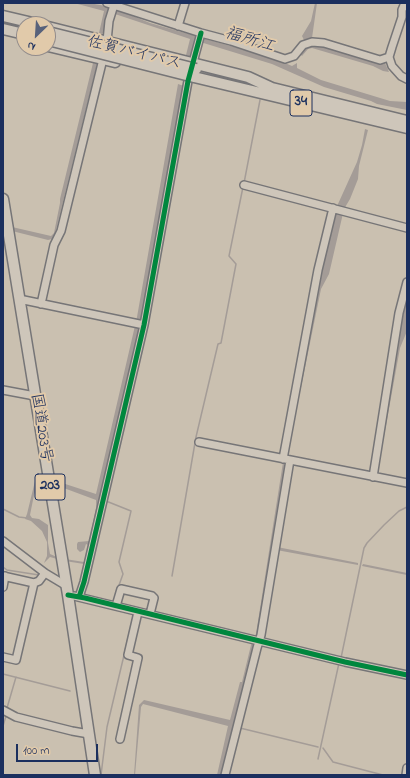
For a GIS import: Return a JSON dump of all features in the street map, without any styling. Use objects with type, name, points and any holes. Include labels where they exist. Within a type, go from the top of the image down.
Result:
[{"type":"highway","points":[[3,16],[16,19]]},
{"type":"highway","points":[[3,21],[16,24]]},
{"type":"highway","points":[[3,29],[16,32]]},
{"type":"highway","points":[[56,29],[107,41],[193,72]]},
{"type":"highway","name":"佐賀バイパス","points":[[56,34],[193,72],[224,85],[407,128]]},
{"type":"highway","points":[[3,35],[16,38]]},
{"type":"highway","name":"佐賀バイパス","points":[[56,42],[274,89],[407,121]]},
{"type":"highway","points":[[56,48],[103,59],[193,72]]},
{"type":"highway","name":"国道203号","points":[[3,199],[96,775]]},
{"type":"street","points":[[178,26],[185,3]]},
{"type":"street","points":[[405,3],[402,10],[405,17],[392,47],[390,57],[392,66],[401,76],[407,79]]},
{"type":"street","points":[[107,41],[109,21],[112,14],[111,4],[285,59],[294,56],[303,45],[312,42],[324,43],[380,60],[390,57]]},
{"type":"street","points":[[79,597],[84,582],[144,325],[200,33]]},
{"type":"street","points":[[41,304],[54,245],[61,231],[103,59]]},
{"type":"street","points":[[244,185],[407,228]]},
{"type":"street","points":[[225,775],[259,642],[276,548],[286,459],[318,270],[335,208]]},
{"type":"street","points":[[373,477],[399,313],[407,282]]},
{"type":"street","points":[[19,300],[144,325]]},
{"type":"street","points":[[3,390],[35,396]]},
{"type":"street","points":[[199,442],[407,484]]},
{"type":"street","points":[[3,541],[45,573],[66,585]]},
{"type":"street","points":[[3,657],[16,660],[34,584],[39,581],[45,573]]},
{"type":"street","points":[[3,586],[4,576],[34,584]]},
{"type":"street","points":[[117,603],[121,589],[152,596],[154,598],[150,614]]},
{"type":"street","points":[[68,596],[117,603],[138,612],[259,642],[407,675]]},
{"type":"street","points":[[120,739],[138,658],[128,655],[138,612]]},
{"type":"street","points":[[3,710],[16,717],[89,734]]},
{"type":"street","points":[[406,775],[407,768]]},
{"type":"shaded area","points":[[74,3],[89,3],[111,7],[150,23],[276,59],[292,66],[297,63],[297,68],[321,80],[390,101],[407,102],[407,110],[377,104],[324,87],[272,64],[197,41],[192,57],[186,55],[190,39],[109,12],[105,34],[99,33],[104,11]]},
{"type":"shaded area","points":[[315,3],[317,3],[312,38],[304,40],[302,36],[311,21]]},
{"type":"shaded area","points":[[315,44],[377,63],[385,63],[389,72],[312,48],[308,49],[302,56],[300,54],[304,48]]},
{"type":"shaded area","points":[[93,63],[97,64],[55,234],[52,239],[48,240],[12,231],[12,227],[51,236],[54,233],[60,199]]},
{"type":"shaded area","points":[[178,84],[184,86],[142,320],[90,547],[84,564],[65,561],[65,559],[84,562],[88,545],[86,544],[84,550],[80,552],[77,549],[77,544],[78,542],[89,541],[96,508],[96,500],[53,484],[53,480],[96,494],[137,317]]},
{"type":"shaded area","points":[[365,129],[368,130],[359,166],[358,179],[350,199],[344,209],[329,274],[321,289],[287,456],[272,546],[358,563],[358,565],[271,549],[258,635],[222,775],[217,775],[228,726],[143,704],[141,707],[134,775],[139,705],[144,700],[230,720],[240,682],[242,682],[251,645],[256,634],[284,456],[334,214],[337,212],[338,204],[357,162]]},
{"type":"shaded area","points":[[407,297],[407,331],[400,348],[379,464],[376,463],[402,312]]},
{"type":"shaded area","points":[[39,478],[43,479],[45,482],[37,487],[30,515],[32,518],[39,519],[48,525],[48,543],[50,554],[57,557],[57,559],[50,557],[44,563],[47,556],[47,542],[42,531],[31,521],[25,519],[35,481]]},
{"type":"shaded area","points":[[363,564],[407,573],[407,575],[362,566]]},
{"type":"waterway","points":[[244,183],[260,100]]},
{"type":"waterway","points":[[172,576],[196,437],[218,344],[221,343],[236,264],[229,256],[243,187]]},
{"type":"waterway","points":[[106,501],[131,511],[119,562],[123,574],[118,588]]},
{"type":"waterway","points":[[341,658],[364,548],[384,525],[399,511],[407,507]]},
{"type":"waterway","points":[[3,509],[19,517],[27,518]]},
{"type":"waterway","points":[[3,567],[7,570],[39,575]]},
{"type":"waterway","points":[[101,775],[107,727],[134,613]]},
{"type":"waterway","points":[[318,759],[339,663]]},
{"type":"waterway","points":[[3,674],[70,691]]},
{"type":"waterway","points":[[7,708],[16,677]]},
{"type":"waterway","points":[[3,726],[6,716]]},
{"type":"waterway","points":[[240,728],[318,747]]},
{"type":"waterway","points":[[323,748],[333,762],[383,775]]},
{"type":"cycle path","points":[[79,597],[84,582],[144,325],[188,81],[201,33]]},
{"type":"cycle path","points":[[68,595],[345,662],[407,675]]},
{"type":"water label","name":"福所江","points":[[249,41]]}]
